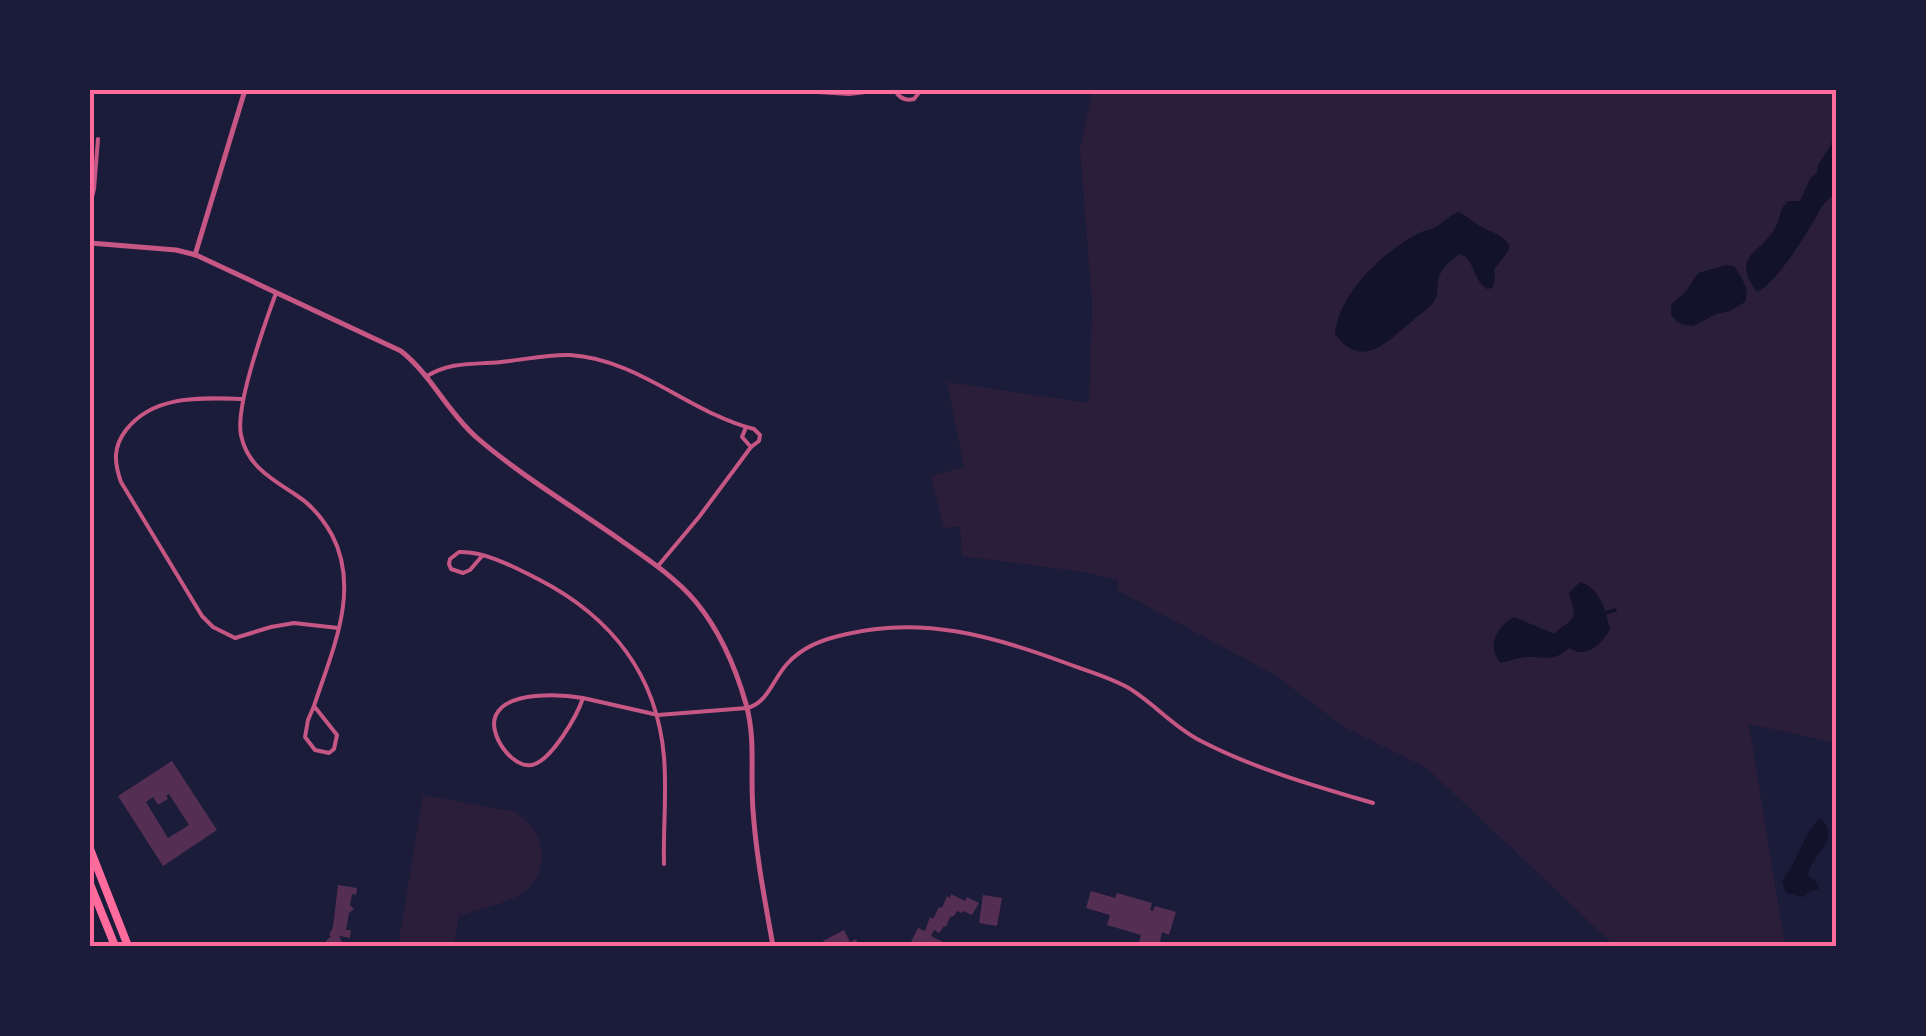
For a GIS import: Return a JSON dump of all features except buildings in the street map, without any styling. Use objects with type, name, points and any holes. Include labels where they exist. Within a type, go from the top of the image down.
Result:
[{"type":"highway","points":[[90,849],[128,946]]},
{"type":"highway","points":[[90,884],[116,946]]},
{"type":"street","points":[[195,255],[245,90]]},
{"type":"street","points":[[786,90],[849,94],[882,90]]},
{"type":"street","points":[[895,90],[906,100],[921,90]]},
{"type":"street","points":[[90,205],[98,139]]},
{"type":"street","points":[[90,243],[195,255],[402,351],[427,376],[453,415],[478,438],[658,566],[693,599],[725,650],[752,728],[752,809],[773,946]]},
{"type":"street","points":[[276,294],[244,399],[240,430],[250,458],[268,477],[314,510],[340,554],[345,600],[308,720],[306,737],[315,750],[329,752],[337,735],[314,706]]},
{"type":"street","points":[[427,376],[445,366],[582,357],[622,368],[694,405],[754,429],[760,435],[759,441],[750,447],[658,566]]},
{"type":"street","points":[[244,399],[179,401],[143,412],[117,446],[120,482],[209,624],[234,638],[294,623],[338,628]]},
{"type":"street","points":[[746,427],[742,437],[750,447]]},
{"type":"street","points":[[482,556],[463,574],[449,564],[459,552],[482,556],[550,585],[600,621],[634,662],[658,715],[664,760],[664,864]]},
{"type":"street","points":[[584,698],[550,752],[537,764],[518,764],[495,732],[498,711],[516,700],[546,695],[568,695],[584,698],[658,715],[747,708],[766,696],[788,663],[808,646],[821,641],[905,627],[972,632],[1019,645],[1127,687],[1184,732],[1203,742],[1291,779],[1373,803]]},
{"type":"shaded area","points":[[1093,90],[1836,90],[1836,743],[1749,724],[1785,946],[1615,946],[1427,768],[1344,727],[1275,675],[1117,590],[1118,580],[962,556],[960,526],[944,528],[931,476],[964,467],[947,382],[1089,403],[1092,303],[1080,148]]},
{"type":"shaded area","points":[[1836,119],[1836,189],[1783,267],[1757,292],[1746,263],[1774,230],[1785,204],[1800,201],[1831,145]]},
{"type":"shaded area","points":[[1458,212],[1509,245],[1494,270],[1492,288],[1482,285],[1469,260],[1460,254],[1440,273],[1433,303],[1394,336],[1365,352],[1345,345],[1335,334],[1338,319],[1364,276],[1404,242]]},
{"type":"shaded area","points":[[1734,266],[1742,279],[1747,293],[1745,302],[1693,326],[1676,321],[1671,305],[1698,273]]},
{"type":"shaded area","points":[[1580,582],[1596,593],[1605,611],[1616,608],[1617,611],[1606,615],[1610,629],[1602,640],[1587,651],[1569,648],[1553,657],[1525,657],[1501,663],[1494,644],[1502,626],[1514,617],[1555,634],[1573,617],[1569,593]]},
{"type":"shaded area","points":[[423,795],[512,811],[531,825],[540,841],[541,864],[528,888],[503,902],[459,916],[454,946],[398,946]]},
{"type":"shaded area","points":[[1820,818],[1829,832],[1828,839],[1808,875],[1819,889],[1803,897],[1786,893],[1782,881]]}]
